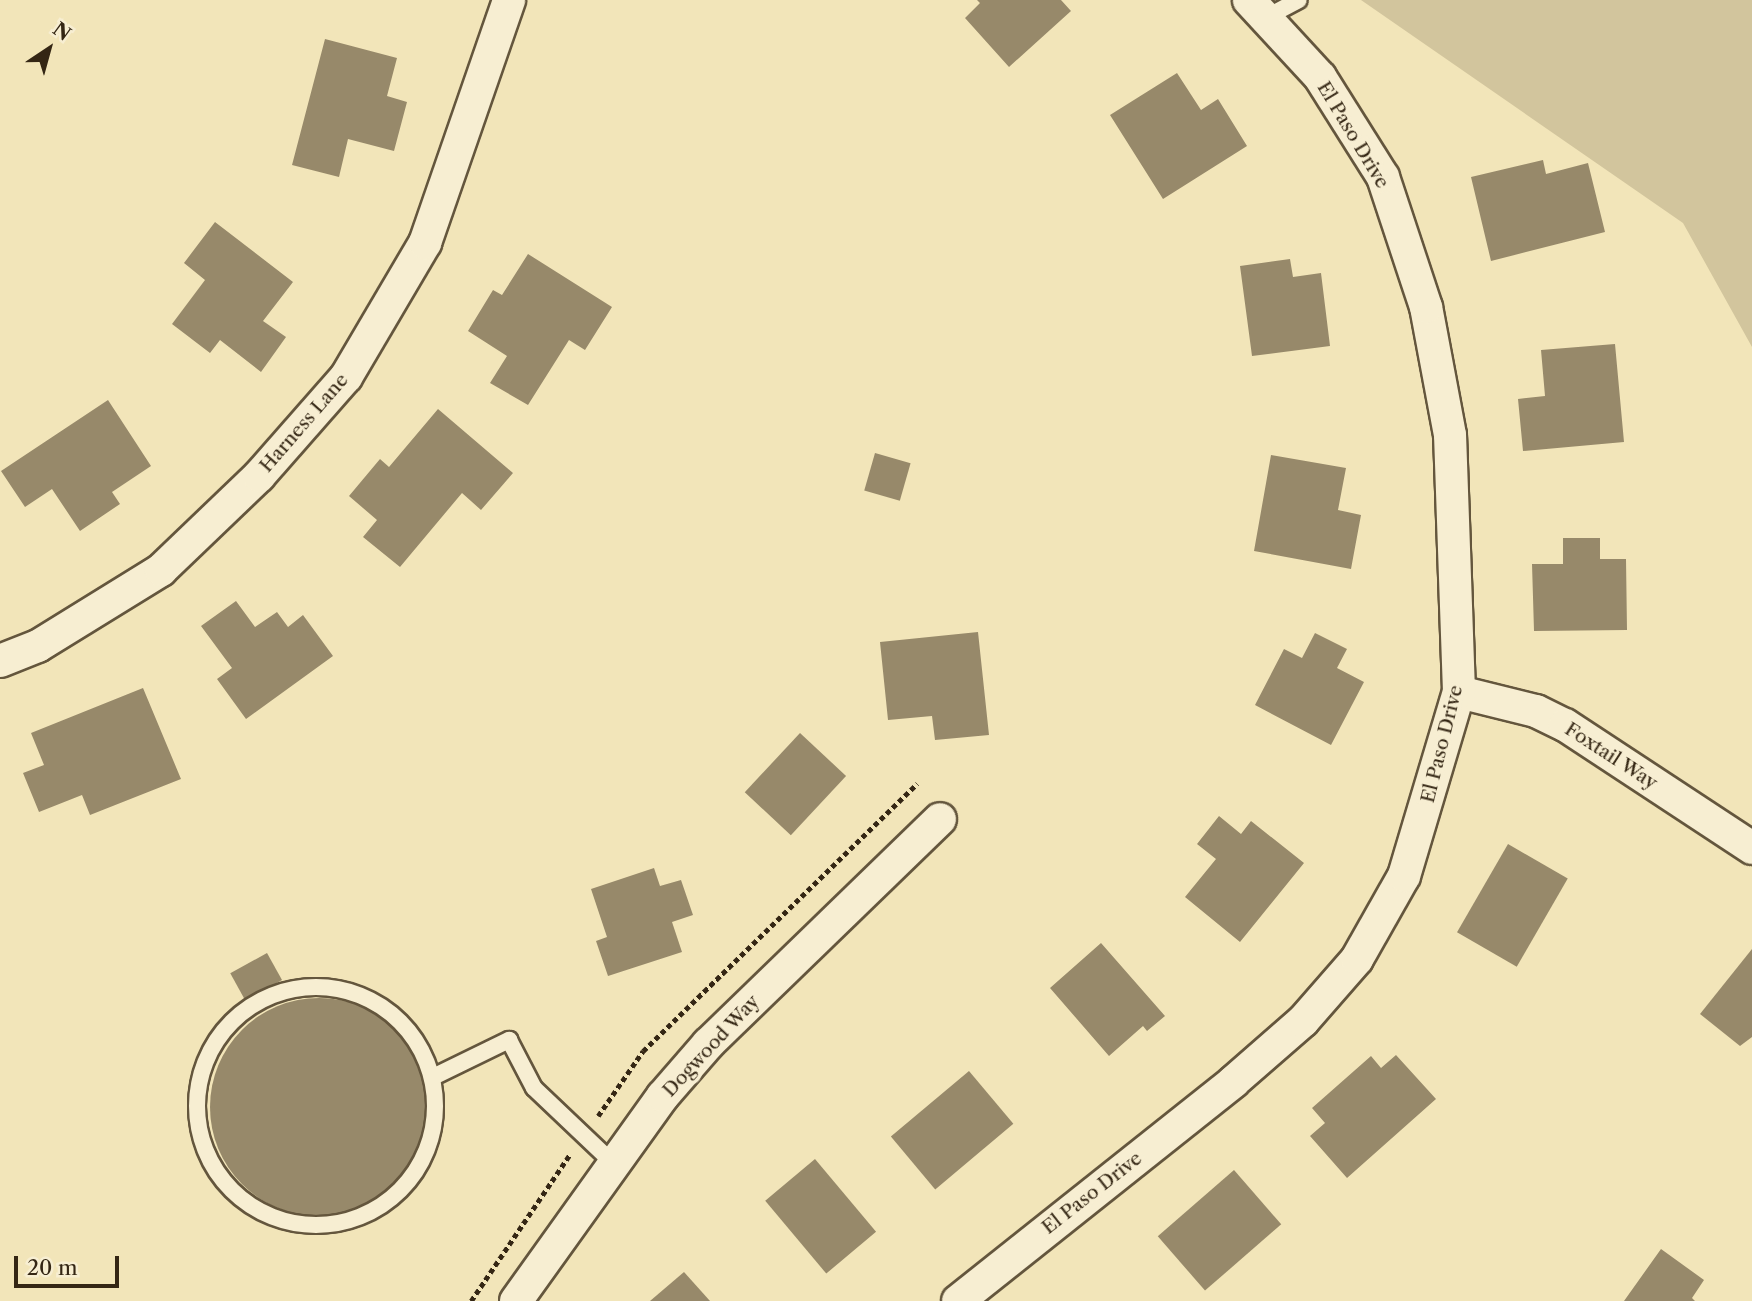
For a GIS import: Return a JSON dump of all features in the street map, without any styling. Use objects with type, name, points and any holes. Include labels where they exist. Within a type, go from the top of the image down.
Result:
[{"type":"street","name":"Harness Lane","points":[[0,661],[38,646],[162,570],[259,476],[346,377],[425,243],[509,0]]},
{"type":"street","name":"El Paso Drive","points":[[958,1301],[1233,1082],[1303,1021],[1357,959],[1404,876],[1459,692],[1450,435],[1426,307],[1383,177],[1320,77],[1257,9]]},
{"type":"street","name":"Foxtail Way","points":[[1459,692],[1535,711],[1565,725],[1752,848]]},
{"type":"street","name":"Dogwood Way","points":[[516,1301],[614,1164],[708,1044],[940,819]]},
{"type":"lane","points":[[1257,9],[1299,0]]},
{"type":"lane","points":[[316,985],[353,991],[387,1008],[416,1038],[433,1077],[436,1118],[425,1158],[401,1192],[366,1216],[326,1226],[284,1222],[246,1203],[219,1177],[202,1143],[196,1106],[201,1069],[219,1036],[245,1009],[279,991],[316,985]]},
{"type":"lane","points":[[433,1077],[509,1040],[534,1088],[614,1164]]},
{"type":"shaded area","points":[[1361,0],[1752,0],[1752,347],[1683,223]]},
{"type":"building","points":[[977,0],[1061,0],[1071,11],[1009,67],[965,18],[980,3]]},
{"type":"building","points":[[325,39],[397,58],[387,96],[407,102],[394,151],[348,139],[339,177],[292,165]]},
{"type":"building","points":[[1177,73],[1201,110],[1218,99],[1247,146],[1163,199],[1110,115]]},
{"type":"building","points":[[1543,160],[1546,174],[1588,163],[1605,232],[1491,261],[1471,177]]},
{"type":"building","points":[[215,222],[293,282],[263,321],[286,337],[261,372],[220,340],[210,353],[172,324],[205,280],[184,263]]},
{"type":"building","points":[[528,254],[612,307],[585,350],[569,340],[528,405],[490,383],[507,356],[468,331],[493,290],[502,295]]},
{"type":"building","points":[[1290,259],[1293,277],[1321,273],[1330,346],[1252,356],[1240,266]]},
{"type":"building","points":[[1615,344],[1624,442],[1523,451],[1518,399],[1545,396],[1541,350]]},
{"type":"building","points":[[108,400],[151,466],[112,492],[120,504],[80,531],[52,489],[25,507],[1,471]]},
{"type":"building","points":[[438,409],[513,473],[481,510],[462,493],[400,567],[363,537],[377,520],[349,496],[380,459],[389,467]]},
{"type":"building","points":[[875,453],[911,463],[900,501],[864,490]]},
{"type":"building","points":[[1271,455],[1346,468],[1338,510],[1361,515],[1351,569],[1254,551]]},
{"type":"building","points":[[1563,538],[1600,538],[1600,559],[1626,559],[1627,630],[1534,631],[1532,564],[1563,564]]},
{"type":"building","points":[[236,601],[255,627],[277,612],[288,627],[303,615],[333,656],[246,719],[217,679],[232,668],[201,626]]},
{"type":"building","points":[[978,632],[989,735],[935,740],[932,716],[888,720],[880,642]]},
{"type":"building","points":[[1315,633],[1347,649],[1337,668],[1364,682],[1331,745],[1255,705],[1284,649],[1302,658]]},
{"type":"building","points":[[143,688],[181,779],[90,815],[82,795],[39,812],[23,773],[44,765],[31,733]]},
{"type":"building","points":[[800,733],[846,776],[791,835],[745,792]]},
{"type":"building","points":[[1219,816],[1241,834],[1251,821],[1304,863],[1240,942],[1185,897],[1216,859],[1197,844]]},
{"type":"building","points":[[1508,844],[1568,878],[1517,967],[1457,932]]},
{"type":"building","points":[[654,868],[660,886],[681,880],[693,915],[672,922],[682,952],[608,976],[596,941],[607,937],[591,889]]},
{"type":"building","points":[[1101,943],[1165,1016],[1147,1031],[1143,1026],[1109,1056],[1050,988]]},
{"type":"building","points":[[1752,949],[1752,1037],[1740,1046],[1700,1014]]},
{"type":"building","points":[[267,953],[282,980],[245,1000],[230,973]]},
{"type":"building","points":[[330,998],[361,1006],[380,1016],[396,1030],[410,1046],[420,1065],[428,1107],[420,1149],[410,1168],[396,1184],[380,1198],[351,1212],[308,1216],[287,1212],[258,1198],[228,1168],[214,1139],[210,1096],[214,1075],[228,1046],[258,1016],[287,1002]]},
{"type":"building","points":[[1396,1055],[1436,1099],[1347,1178],[1310,1136],[1325,1123],[1312,1108],[1371,1056],[1381,1068]]},
{"type":"building","points":[[969,1071],[1013,1124],[935,1189],[891,1137]]},
{"type":"building","points":[[815,1159],[876,1232],[826,1274],[765,1201]]},
{"type":"building","points":[[1234,1170],[1281,1224],[1205,1291],[1158,1236]]},
{"type":"building","points":[[1661,1249],[1704,1280],[1692,1298],[1695,1301],[1624,1301]]},
{"type":"building","points":[[684,1272],[710,1301],[650,1301]]}]
